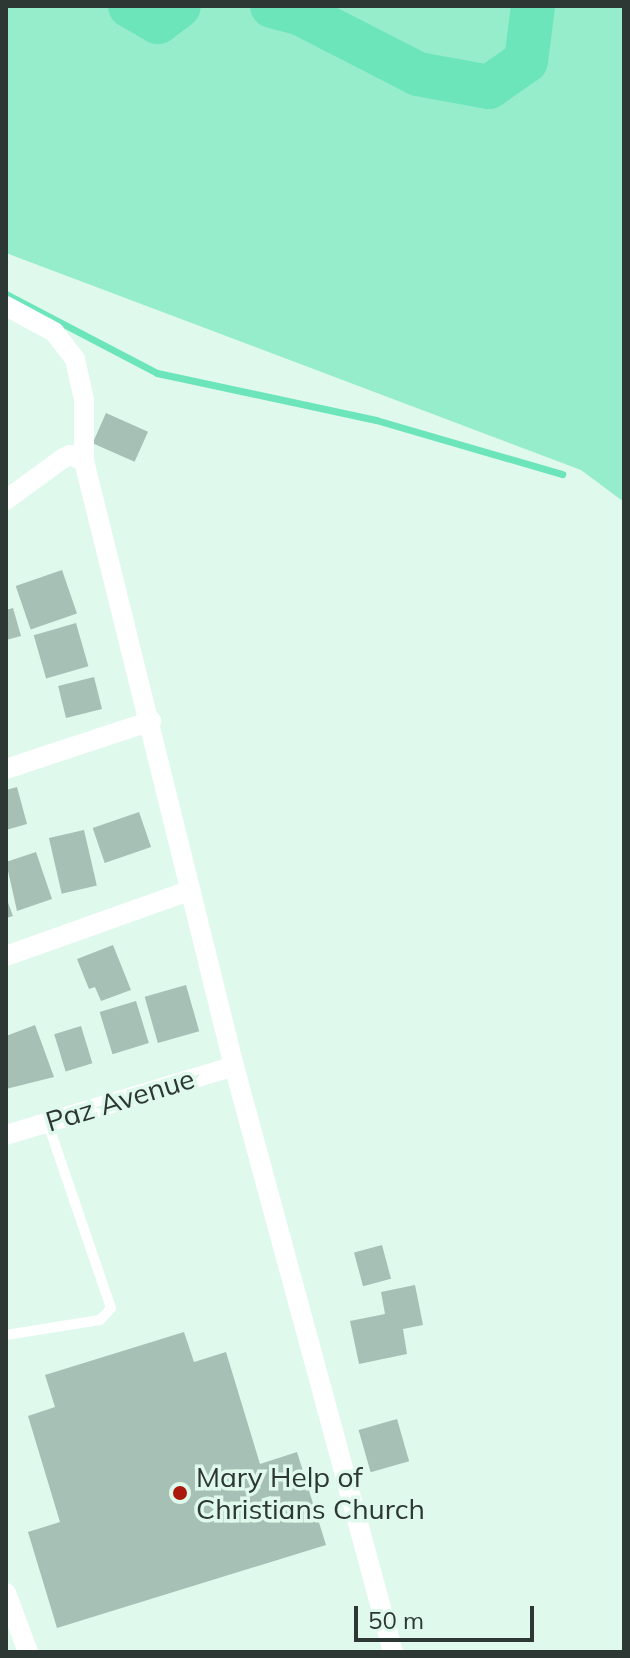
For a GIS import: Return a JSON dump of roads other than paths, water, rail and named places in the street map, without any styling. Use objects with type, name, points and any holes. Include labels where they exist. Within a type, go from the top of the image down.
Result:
[{"type":"street","points":[[6,306],[54,332],[75,359],[84,400],[84,461],[151,721],[234,1066],[393,1652]]},
{"type":"street","points":[[6,500],[70,455],[84,461]]},
{"type":"street","points":[[6,769],[151,721]]},
{"type":"street","points":[[6,956],[191,890]]},
{"type":"street","name":"Paz Avenue","points":[[6,1135],[234,1066]]},
{"type":"street","points":[[6,1593],[28,1652]]},
{"type":"lane","points":[[6,1335],[100,1320],[111,1308],[47,1121]]},
{"type":"waterway","points":[[130,6],[158,22],[179,6]]},
{"type":"waterway","points":[[272,6],[299,13],[418,74],[489,87],[526,61],[533,6]]},
{"type":"waterway","points":[[6,294],[157,373],[376,420],[562,474]]},
{"type":"place","name":"Mary Help of Christians Church","points":[[180,1493]]}]
